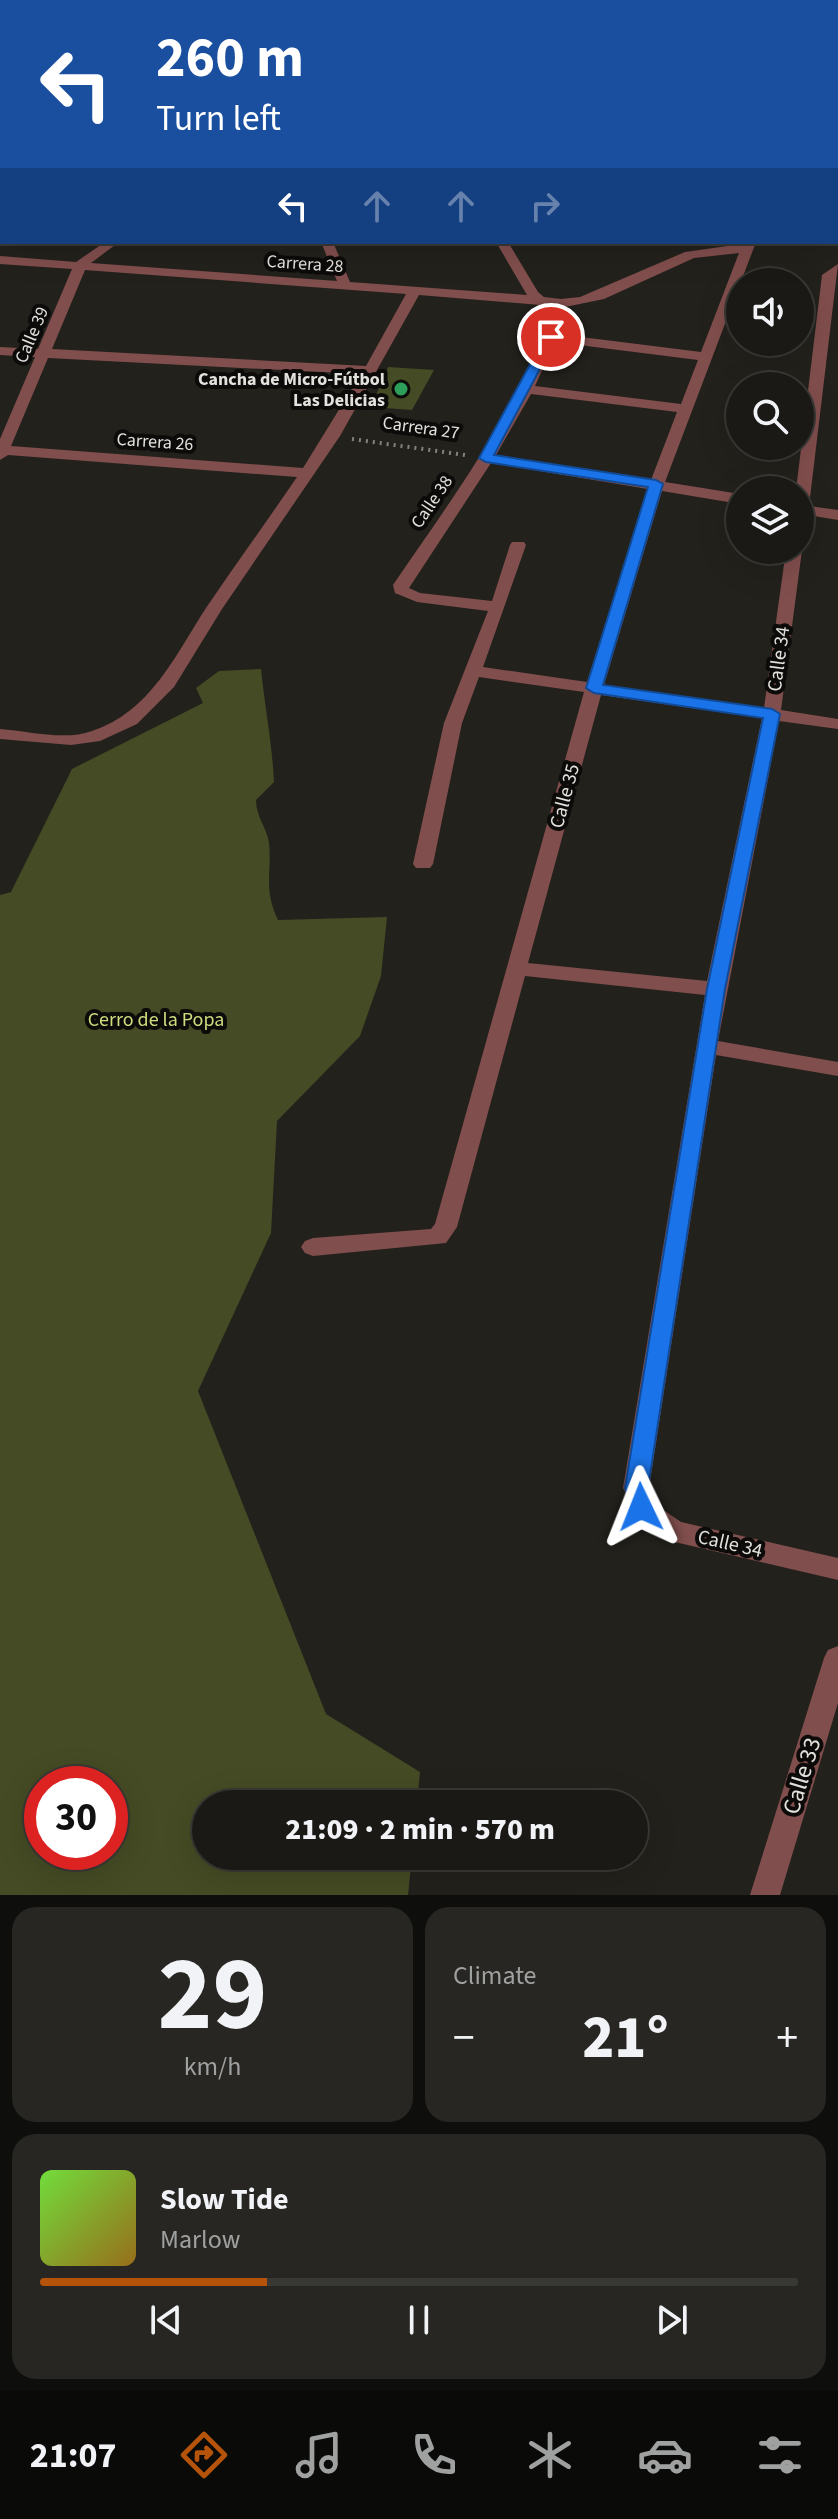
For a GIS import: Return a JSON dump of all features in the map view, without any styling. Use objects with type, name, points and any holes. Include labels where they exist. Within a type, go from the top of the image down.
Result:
[{"type":"street","points":[[81,264],[110,244]]},
{"type":"street","points":[[328,244],[345,285]]},
{"type":"street","points":[[503,244],[533,294],[540,300]]},
{"type":"street","points":[[683,244],[691,254]]},
{"type":"street","points":[[559,305],[600,298],[691,254],[748,246]]},
{"type":"street","name":"Calle 35","points":[[313,1247],[438,1237],[446,1227],[594,688],[656,484],[748,246]]},
{"type":"street","name":"Carrera 28","points":[[0,260],[540,300],[559,305]]},
{"type":"street","name":"Calle 39","points":[[1,452],[81,264]]},
{"type":"street","points":[[805,476],[829,275],[838,268]]},
{"type":"street","points":[[0,734],[71,740],[94,737],[131,720],[168,683],[214,609],[333,436],[414,292]]},
{"type":"street","name":"Calle 38","points":[[498,607],[408,595],[401,590],[401,585],[486,458],[551,337],[559,305]]},
{"type":"street","points":[[551,337],[706,357]]},
{"type":"street","points":[[0,351],[371,370]]},
{"type":"street","points":[[524,389],[685,409]]},
{"type":"street","name":"Carrera 26","points":[[1,452],[307,473]]},
{"type":"street","points":[[486,458],[726,496]]},
{"type":"street","points":[[814,513],[838,515]]},
{"type":"street","points":[[423,864],[453,723],[498,607],[518,545]]},
{"type":"street","name":"Calle 34","points":[[792,564],[772,714],[716,989],[636,1488],[641,1507],[658,1523],[675,1532],[838,1569]]},
{"type":"street","points":[[473,671],[838,724]]},
{"type":"street","points":[[519,969],[716,989]]},
{"type":"street","points":[[709,1047],[838,1069]]},
{"type":"street","name":"Calle 33","points":[[765,1895],[838,1658]]},
{"type":"path","name":"Carrera 27","points":[[333,436],[486,458]]},
{"type":"green space","name":"Cancha de Micro-Fútbol Las Delicias","points":[[388,367],[434,370],[412,410],[371,407]]},
{"type":"green space","name":"Cerro de la Popa","points":[[261,669],[274,782],[256,800],[269,843],[269,890],[278,920],[387,917],[381,976],[360,1036],[277,1121],[271,1233],[198,1391],[326,1714],[420,1772],[418,1790],[192,1790],[192,1870],[411,1870],[408,1895],[0,1895],[0,895],[11,892],[72,769],[203,703],[196,688],[219,671]]},
{"type":"place","name":"Cancha de Micro-Fútbol Las Delicias","points":[[401,389]]},
{"type":"route","points":[[551,337],[486,458],[656,484],[594,688],[772,714],[716,989],[636,1488],[641,1507]]}]
